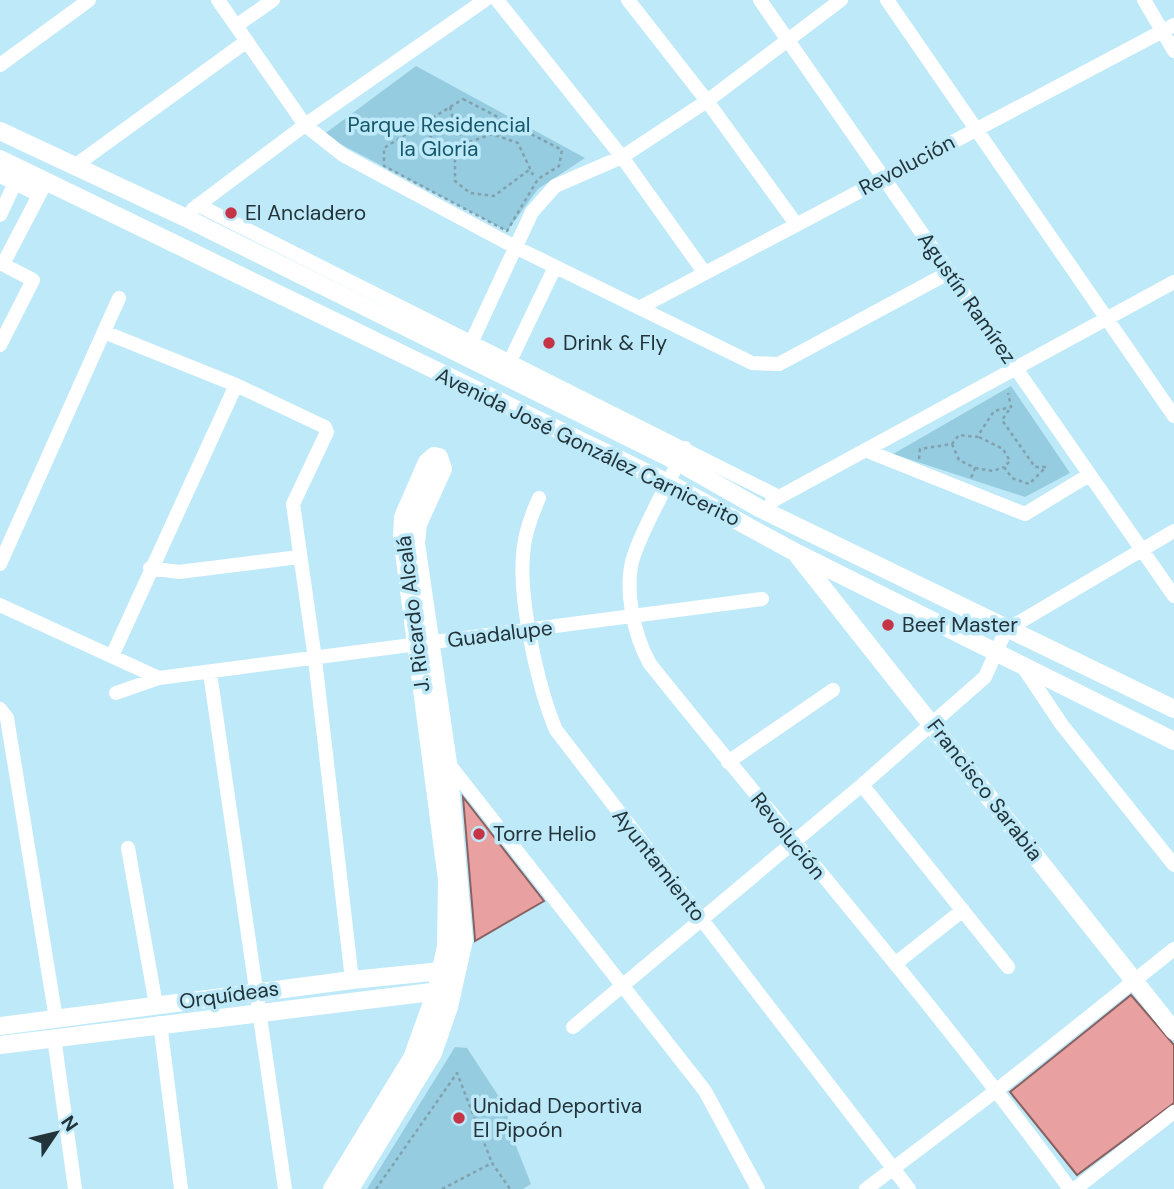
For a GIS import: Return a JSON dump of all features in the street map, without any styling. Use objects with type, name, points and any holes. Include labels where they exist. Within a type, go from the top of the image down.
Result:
[{"type":"street","points":[[0,65],[89,0]]},
{"type":"street","points":[[218,0],[305,125],[343,155],[555,267],[752,363],[779,363],[948,274]]},
{"type":"street","points":[[236,26],[273,0]]},
{"type":"street","points":[[191,211],[305,125],[485,0]]},
{"type":"street","points":[[497,0],[622,157],[704,272]]},
{"type":"street","points":[[628,0],[707,101],[796,224]]},
{"type":"street","name":"Agustín Ramírez","points":[[760,0],[1174,596]]},
{"type":"street","points":[[779,497],[682,455],[510,361],[463,347],[532,212],[555,186],[622,157],[707,101],[841,0]]},
{"type":"street","points":[[887,0],[1174,416]]},
{"type":"street","points":[[1144,0],[1168,28],[1174,51]]},
{"type":"street","name":"Revolución","points":[[641,307],[1168,28]]},
{"type":"street","points":[[76,165],[247,41]]},
{"type":"street","name":"Avenida José González Carnicerito","points":[[0,131],[191,211],[682,455],[760,508],[1006,630],[1174,709]]},
{"type":"street","points":[[0,345],[33,280],[1,264],[43,189],[15,183],[2,166]]},
{"type":"street","name":"Avenida José González Carnicerito","points":[[2,166],[43,189],[668,483],[793,551],[1174,741]]},
{"type":"street","points":[[0,215],[15,183]]},
{"type":"street","points":[[510,361],[555,267]]},
{"type":"street","points":[[760,508],[1174,282]]},
{"type":"street","points":[[0,564],[119,298]]},
{"type":"street","points":[[104,332],[236,385],[321,423],[327,432],[293,503],[315,659],[352,979]]},
{"type":"street","points":[[112,656],[236,385]]},
{"type":"street","points":[[865,450],[1025,514],[1089,475]]},
{"type":"street","name":"Revolución","points":[[682,455],[633,556],[630,582],[642,650],[650,664],[792,842],[997,1090],[1070,1189]]},
{"type":"street","name":"J. Ricardo Alcalá","points":[[350,1189],[425,1068],[450,970],[464,940],[448,763],[423,644],[404,565],[403,517],[427,462],[434,456],[442,461],[443,470],[418,524],[416,543],[423,644],[429,744],[447,880],[450,970]]},
{"type":"street","name":"Ayuntamiento","points":[[539,498],[531,515],[523,555],[523,580],[545,705],[556,730],[909,1189]]},
{"type":"street","points":[[573,1027],[862,785],[985,677],[1006,630],[1174,531]]},
{"type":"street","name":"Francisco Sarabia","points":[[793,551],[933,724],[1174,1031]]},
{"type":"street","points":[[150,568],[179,572],[299,557]]},
{"type":"street","name":"Guadalupe","points":[[116,693],[159,678],[762,599]]},
{"type":"street","points":[[0,605],[159,678]]},
{"type":"street","points":[[1021,663],[1062,725],[1174,865]]},
{"type":"street","points":[[210,673],[254,992],[285,1189]]},
{"type":"street","points":[[728,762],[833,690]]},
{"type":"street","points":[[0,709],[7,718],[55,1028],[75,1189]]},
{"type":"street","points":[[429,744],[448,763],[705,1091],[758,1189]]},
{"type":"street","points":[[862,785],[1009,967]]},
{"type":"street","points":[[128,848],[156,1005]]},
{"type":"street","points":[[895,964],[963,910]]},
{"type":"street","points":[[866,1189],[997,1090],[1174,949]]},
{"type":"street","name":"Orquídeas","points":[[0,1045],[55,1028],[156,1005],[352,979],[450,970]]},
{"type":"street","name":"J. Ricardo Alcalá","points":[[332,1189],[412,1058],[445,990]]},
{"type":"street","name":"Orquídeas","points":[[0,1026],[55,1028],[160,1023],[445,990]]},
{"type":"street","points":[[160,1023],[181,1189]]},
{"type":"street","points":[[1075,1189],[1174,1112]]},
{"type":"path","points":[[463,99],[562,150],[559,166],[538,179],[507,231],[384,166],[384,148],[419,126],[463,99]]},
{"type":"path","points":[[450,107],[456,131],[469,142]]},
{"type":"path","points":[[419,126],[455,159]]},
{"type":"path","points":[[530,169],[494,195],[470,193],[455,181],[455,159],[469,142],[492,134],[518,143],[533,175]]},
{"type":"path","points":[[1004,467],[1012,478],[1029,484],[1046,467],[1035,467],[1002,420],[1011,407],[1008,393]]},
{"type":"path","points":[[977,437],[994,411],[1011,407]]},
{"type":"path","points":[[919,462],[920,449],[952,443],[959,435],[977,437],[1003,449],[1010,461],[1004,467],[993,471],[975,468],[959,460],[952,443]]},
{"type":"path","points":[[970,479],[975,468]]},
{"type":"path","points":[[376,1189],[457,1073],[492,1163],[510,1189]]},
{"type":"path","points":[[442,1189],[492,1163]]},
{"type":"green space","name":"Parque Residencial la Gloria","points":[[416,66],[585,158],[538,189],[507,231],[323,135]]},
{"type":"green space","points":[[1011,386],[1070,473],[1025,497],[893,454]]},
{"type":"green space","name":"Unidad Deportiva El Pipoón","points":[[455,1047],[467,1048],[507,1109],[509,1128],[531,1184],[523,1189],[367,1189]]},
{"type":"building","name":"Torre Helio","points":[[463,797],[544,901],[475,941],[475,939]]},
{"type":"building","points":[[1131,995],[1174,1045],[1174,1103],[1077,1175],[1010,1092]]},
{"type":"place","name":"El Ancladero","points":[[231,213]]},
{"type":"place","name":"Drink & Fly","points":[[549,343]]},
{"type":"place","name":"Beef Master","points":[[888,625]]},
{"type":"place","name":"Torre Helio","points":[[479,834]]},
{"type":"place","name":"Unidad Deportiva El Pipoón","points":[[459,1118]]}]
